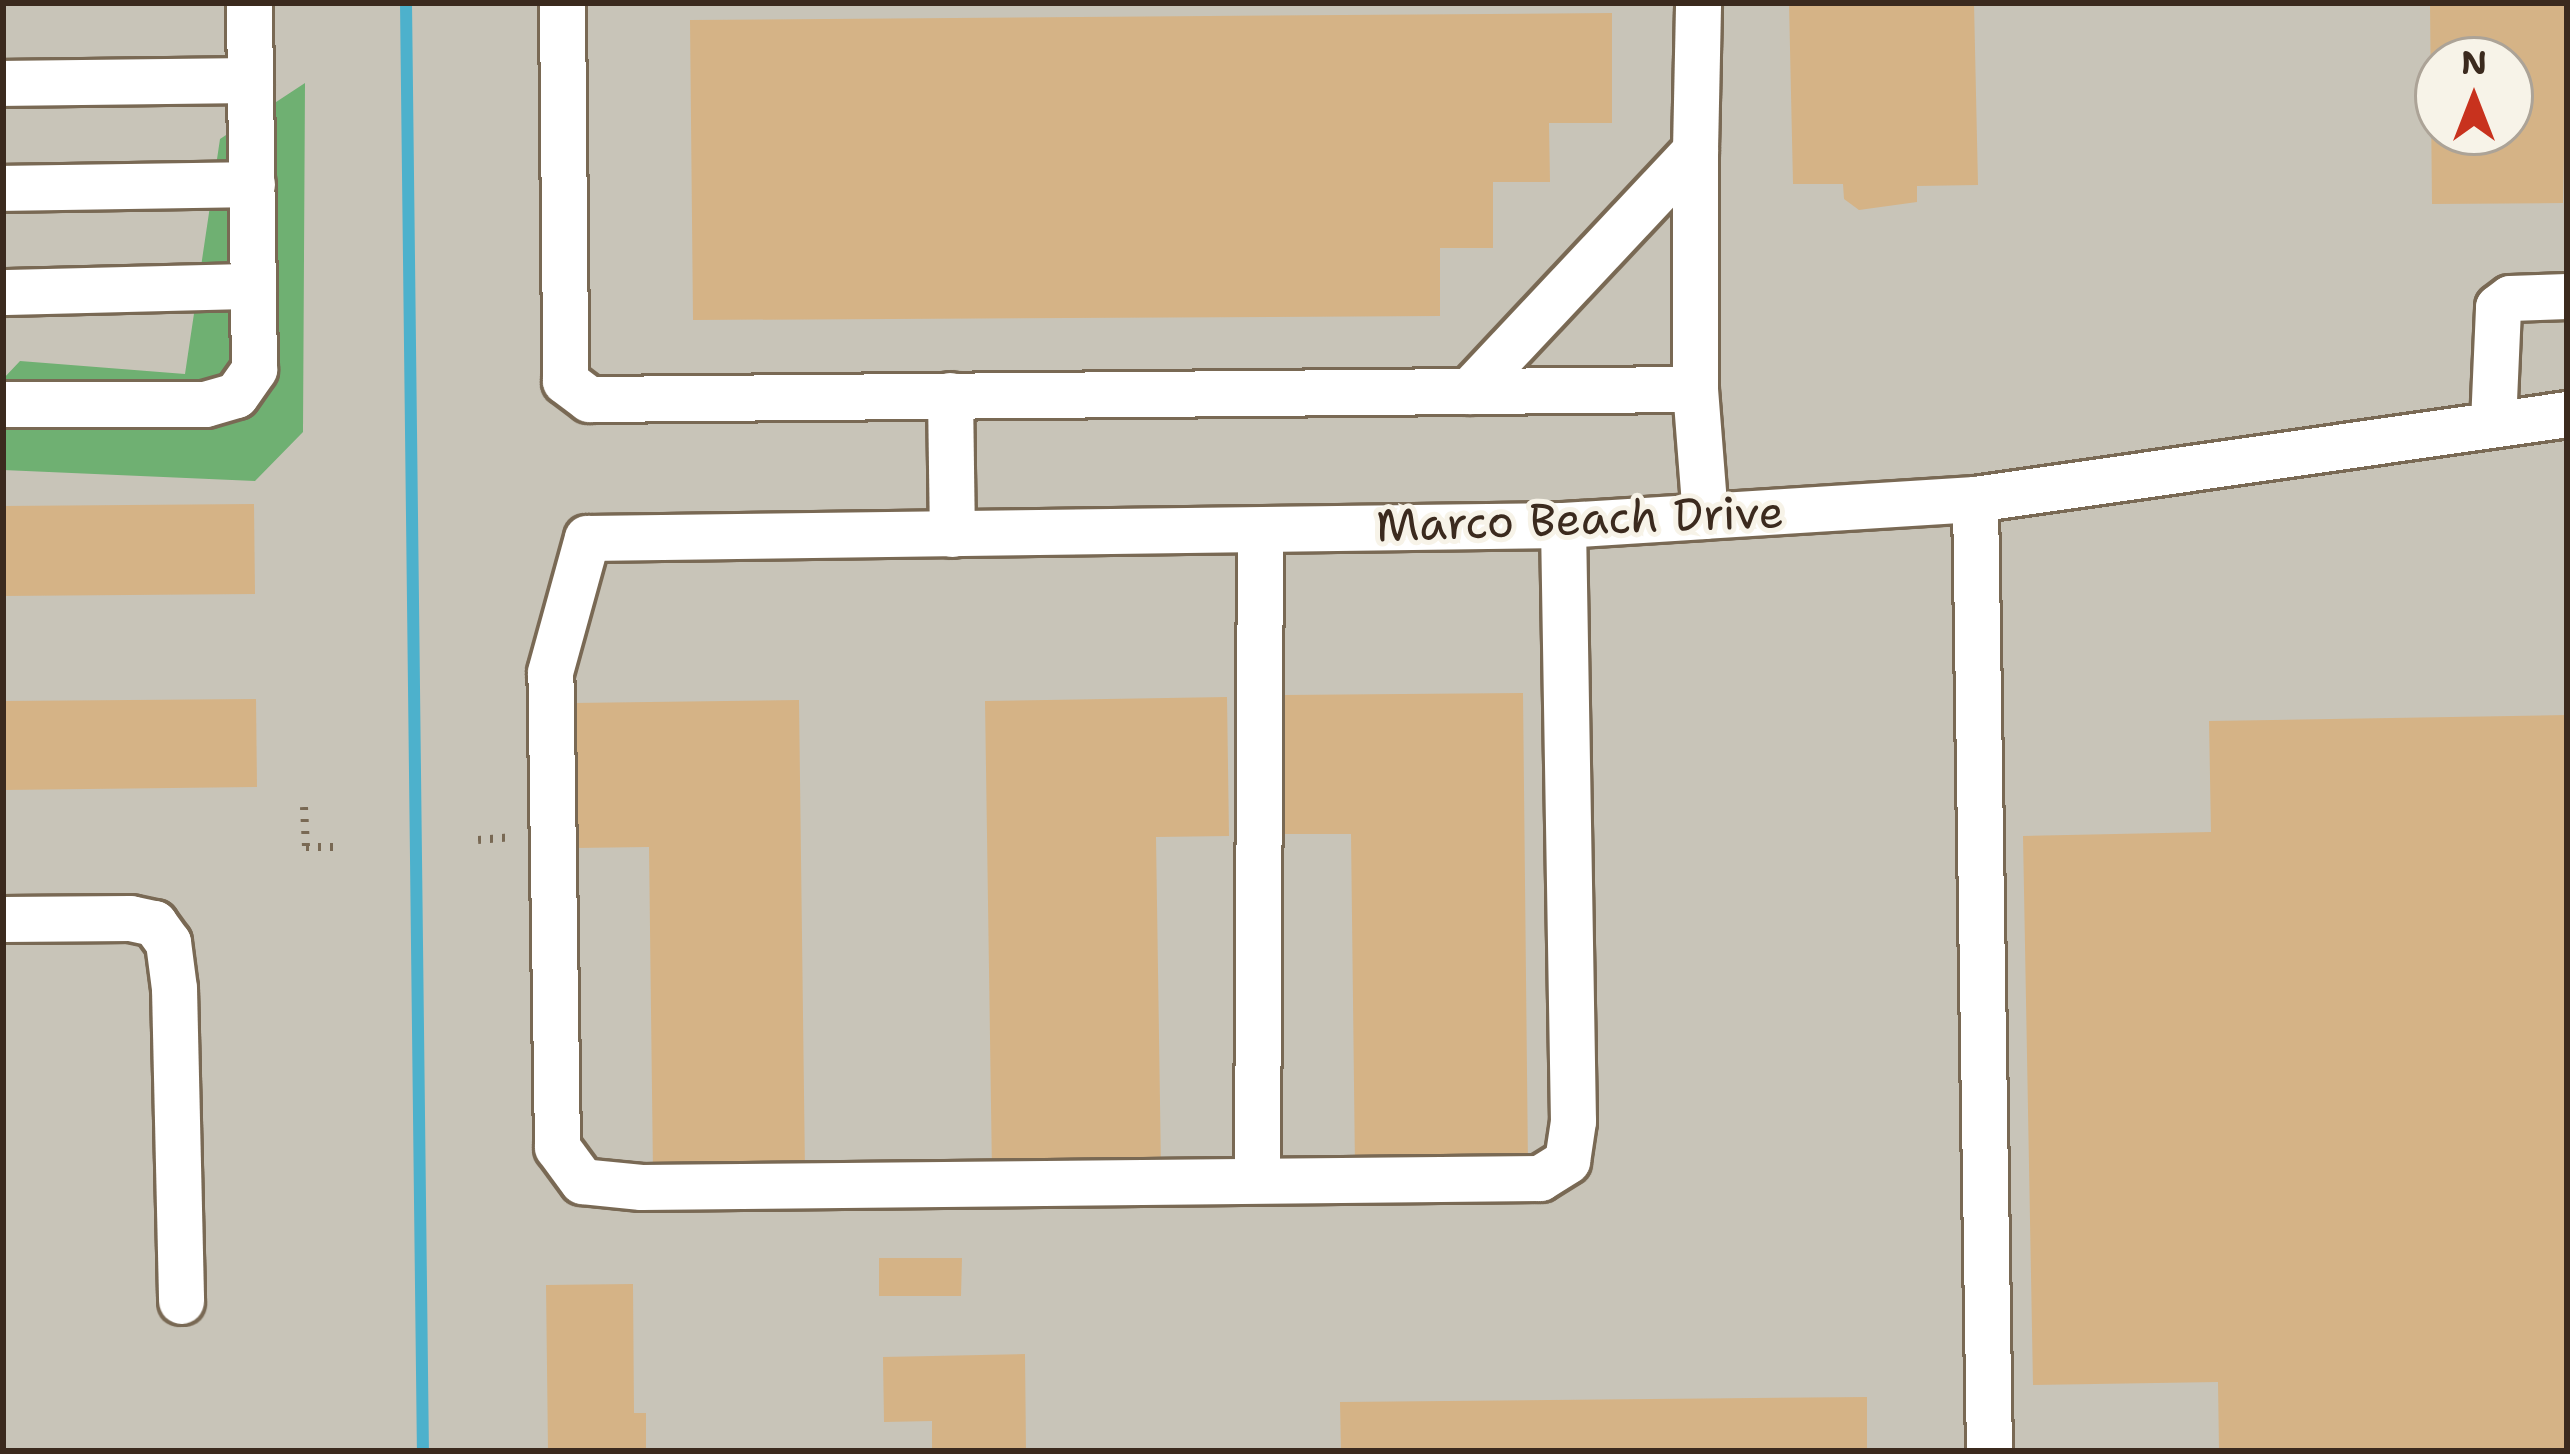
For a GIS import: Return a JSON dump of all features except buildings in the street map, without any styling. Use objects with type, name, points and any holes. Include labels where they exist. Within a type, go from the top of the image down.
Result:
[{"type":"street","points":[[3,404],[205,404],[236,395],[254,369],[249,3]]},
{"type":"street","points":[[562,3],[565,381],[589,399],[1695,389]]},
{"type":"street","points":[[1698,3],[1695,389],[1705,516]]},
{"type":"street","points":[[3,83],[250,80]]},
{"type":"street","points":[[1469,391],[1695,150]]},
{"type":"street","points":[[3,188],[252,184]]},
{"type":"street","points":[[3,292],[253,286]]},
{"type":"street","points":[[2493,423],[2498,307],[2510,298],[2567,296]]},
{"type":"street","points":[[950,395],[952,534]]},
{"type":"street","name":"Marco Beach Drive","points":[[1258,1180],[664,1187],[582,1181],[556,1147],[550,672],[587,538],[1563,525],[1975,499],[2239,466],[2567,414]]},
{"type":"street","points":[[1975,499],[1989,1451]]},
{"type":"street","points":[[1260,530],[1258,1180],[1540,1178],[1567,1161],[1574,1121],[1563,525]]},
{"type":"street","points":[[3,919],[130,918],[154,923],[167,942],[175,988],[181,1300]]},
{"type":"path","points":[[304,808],[305,847],[336,847]]},
{"type":"shaded area","points":[[3,3],[2567,3],[2567,1451],[3,1451]]},
{"type":"green space","points":[[305,83],[303,432],[255,481],[3,470],[3,379],[20,361],[185,374],[220,139]]},
{"type":"waterway","points":[[406,3],[423,1451]]}]
